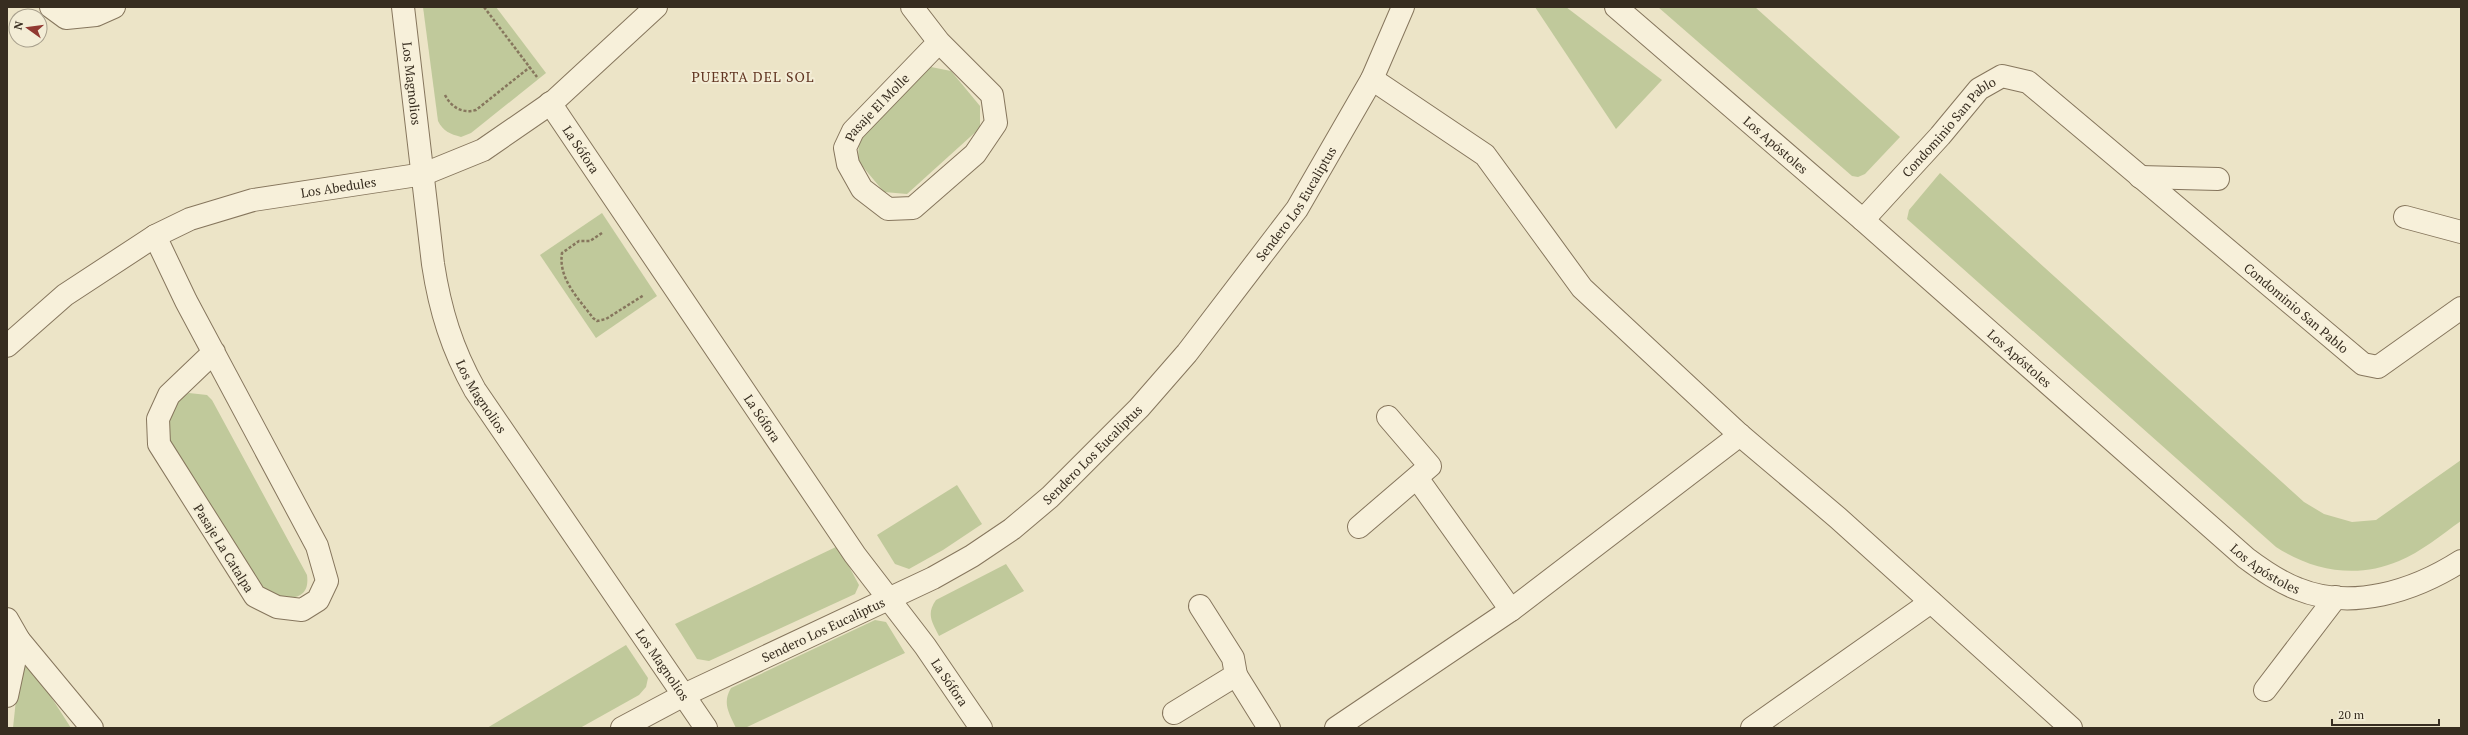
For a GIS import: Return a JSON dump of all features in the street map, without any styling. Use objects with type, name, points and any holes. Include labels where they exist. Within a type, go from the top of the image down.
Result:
[{"type":"street","points":[[51,7],[66,18],[96,15],[114,7]]},
{"type":"street","name":"Los Magnolios","points":[[403,7],[439,302],[461,365],[475,390],[706,728]]},
{"type":"street","name":"Los Abedules","points":[[7,346],[65,295],[155,236],[190,219],[253,200],[424,174],[483,150],[552,102],[656,7]]},
{"type":"street","name":"Pasaje El Molle","points":[[912,7],[939,42],[992,96],[996,123],[975,154],[913,208],[888,209],[862,189],[848,164],[845,148],[853,131],[939,42]]},
{"type":"street","name":"Sendero Los Eucaliptus","points":[[622,728],[684,695],[889,600],[972,556],[1012,529],[1096,454],[1187,353],[1297,208],[1372,79],[1403,7]]},
{"type":"street","name":"Los Apóstoles","points":[[1616,7],[1862,220],[2246,558],[2276,578],[2299,590],[2336,597],[2365,598],[2420,584],[2461,561]]},
{"type":"street","name":"Condominio San Pablo","points":[[1862,220],[1940,136],[1979,89],[2002,76],[2028,82],[2363,364],[2378,367],[2461,308]]},
{"type":"street","points":[[1372,79],[1485,155],[1582,288],[1740,435],[1838,518],[2071,728]]},
{"type":"street","name":"La Sófora","points":[[552,102],[668,279],[855,556],[926,646],[981,728]]},
{"type":"street","points":[[2140,177],[2218,179]]},
{"type":"street","points":[[2405,217],[2461,232]]},
{"type":"street","name":"Pasaje La Catalpa","points":[[155,236],[214,352],[317,546],[328,581],[318,600],[302,610],[277,607],[254,596],[159,444],[158,419],[169,395],[214,352]]},
{"type":"street","points":[[1359,527],[1430,466],[1388,417]]},
{"type":"street","points":[[1336,728],[1511,610],[1740,435]]},
{"type":"street","points":[[1417,478],[1511,610]]},
{"type":"street","points":[[2265,690],[2336,597]]},
{"type":"street","points":[[1752,728],[1931,602]]},
{"type":"street","points":[[1200,606],[1233,658],[1236,675],[1270,728]]},
{"type":"street","points":[[7,619],[19,640],[92,728]]},
{"type":"street","points":[[7,696],[19,640]]},
{"type":"street","points":[[1174,713],[1236,675]]},
{"type":"path","points":[[484,7],[530,67],[552,102]]},
{"type":"path","points":[[442,91],[449,102],[466,113],[476,110],[530,67]]},
{"type":"path","points":[[620,206],[597,238],[590,241],[578,241],[562,253],[561,264],[565,279],[593,318],[597,321],[606,319],[668,279]]},
{"type":"green space","points":[[423,7],[496,7],[546,73],[471,133],[461,137],[450,133],[442,127],[438,121]]},
{"type":"green space","points":[[1535,7],[1566,7],[1662,80],[1616,129]]},
{"type":"green space","points":[[1658,7],[1755,7],[1900,137],[1865,174],[1858,177],[1852,176]]},
{"type":"green space","points":[[931,67],[951,71],[980,106],[980,128],[907,194],[884,192],[858,161],[859,137]]},
{"type":"green space","points":[[1940,173],[2304,502],[2324,514],[2352,522],[2376,520],[2461,460],[2461,521],[2415,553],[2383,567],[2367,570],[2351,571],[2320,567],[2305,562],[2276,547],[1907,219],[1909,210]]},
{"type":"green space","points":[[602,213],[657,296],[596,338],[540,255]]},
{"type":"green space","points":[[189,393],[207,395],[212,400],[307,575],[307,585],[300,595],[286,598],[263,594],[169,446],[168,430],[172,409],[181,398]]},
{"type":"green space","points":[[957,485],[982,524],[943,550],[909,569],[895,564],[877,535]]},
{"type":"green space","points":[[838,546],[859,585],[855,594],[709,661],[697,659],[675,624]]},
{"type":"green space","points":[[1006,564],[1024,591],[939,636],[931,618],[931,610],[936,600]]},
{"type":"green space","points":[[875,620],[886,622],[905,653],[745,728],[736,728],[729,713],[727,703],[728,693],[731,688]]},
{"type":"green space","points":[[626,645],[648,678],[646,687],[639,695],[580,728],[487,728]]},
{"type":"green space","points":[[25,663],[37,675],[71,728],[13,728],[19,671]]},
{"type":"district","name":"PUERTA DEL SOL","points":[[753,76]]}]
